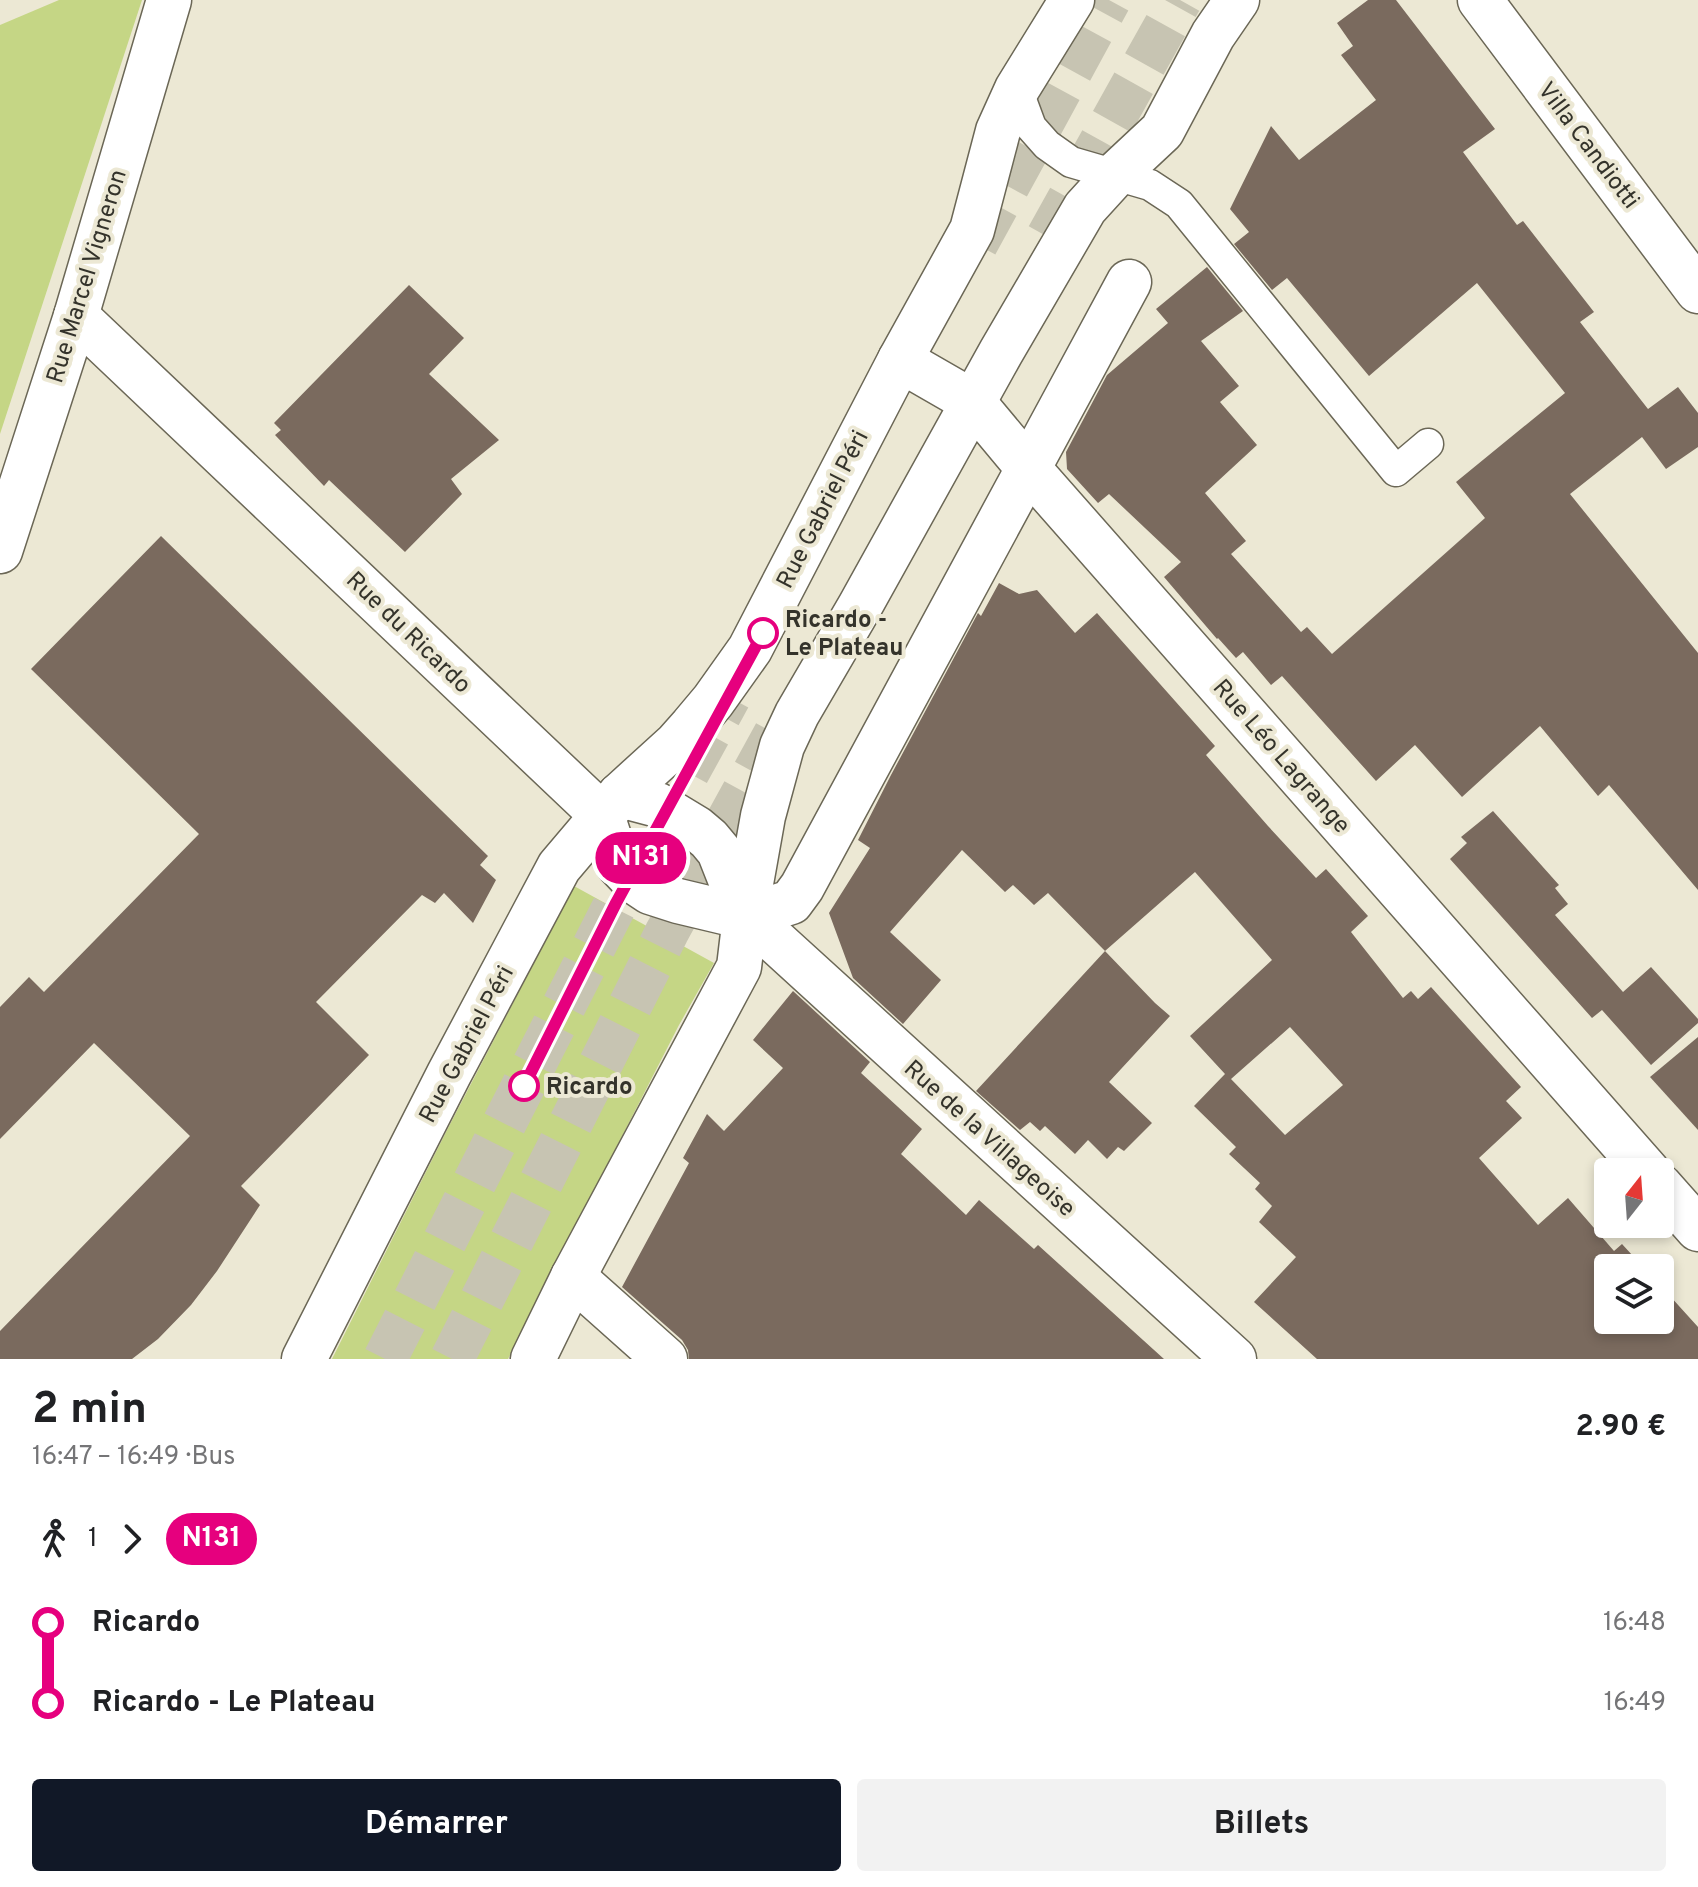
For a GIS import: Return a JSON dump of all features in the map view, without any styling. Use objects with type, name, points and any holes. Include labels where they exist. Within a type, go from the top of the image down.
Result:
[{"type":"street","name":"Rue Marcel Vigneron","points":[[0,551],[76,316],[169,0]]},
{"type":"street","name":"Rue Gabriel Péri","points":[[304,1359],[559,867],[611,805],[692,726],[720,693],[750,649],[900,360],[972,230],[998,131],[1017,89],[1072,0]]},
{"type":"street","points":[[533,1359],[573,1277],[739,967],[763,816],[782,746],[797,714],[1085,208],[1162,131],[1213,35],[1237,0]]},
{"type":"street","name":"Villa Candiotti","points":[[1480,0],[1698,291]]},
{"type":"street","points":[[745,917],[791,902],[802,887],[1129,282]]},
{"type":"street","name":"Rue du Ricardo","points":[[76,316],[611,805],[618,864],[635,882],[650,892],[678,901],[745,917]]},
{"type":"street","name":"Rue Léo Lagrange","points":[[900,360],[973,402],[1636,1158]]},
{"type":"street","points":[[611,805],[658,805],[696,828],[719,851],[745,917]]},
{"type":"street","name":"Rue de la Villageoise","points":[[745,917],[1234,1359]]},
{"type":"street","points":[[1674,1202],[1698,1229]]},
{"type":"street","points":[[573,1277],[665,1359]]},
{"type":"lane","points":[[1017,89],[1031,127],[1047,145],[1071,162],[1150,185],[1179,204],[1396,471],[1428,444]]},
{"type":"green space","points":[[59,0],[142,0],[0,434],[0,25]]},
{"type":"green space","points":[[574,886],[714,963],[679,1025],[508,1359],[332,1359],[447,1130]]},
{"type":"building","points":[[1368,0],[1396,0],[1495,129],[1463,152],[1517,225],[1523,221],[1594,312],[1580,322],[1648,409],[1678,387],[1698,413],[1698,447],[1666,469],[1642,437],[1570,494],[1698,653],[1698,890],[1609,785],[1598,796],[1540,726],[1462,797],[1415,745],[1376,781],[1282,676],[1271,685],[1243,652],[1236,658],[1217,639],[1164,577],[1181,562],[1109,494],[1098,503],[1067,469],[1066,452],[1107,375],[1168,323],[1156,309],[1207,267],[1243,311],[1201,341],[1239,386],[1220,402],[1257,445],[1205,493],[1246,541],[1231,554],[1301,632],[1307,627],[1332,654],[1485,518],[1456,482],[1565,393],[1477,283],[1369,376],[1287,278],[1272,290],[1234,244],[1249,232],[1230,209],[1271,126],[1299,160],[1376,100],[1341,55],[1353,46],[1337,23]]},
{"type":"building","points":[[409,285],[464,338],[429,374],[499,440],[451,479],[462,494],[405,552],[329,480],[324,486],[275,435],[281,430],[274,423]]},
{"type":"building","points":[[161,536],[488,856],[480,865],[496,880],[473,923],[444,893],[435,903],[422,895],[316,1002],[369,1055],[241,1186],[260,1205],[217,1271],[191,1305],[158,1339],[132,1359],[0,1359],[0,1331],[190,1136],[94,1043],[0,1139],[0,1007],[29,977],[44,992],[199,834],[31,669]]},
{"type":"building","points":[[999,583],[1019,594],[1037,590],[1075,633],[1097,613],[1215,746],[1206,755],[1268,826],[1316,878],[1326,869],[1368,916],[1351,932],[1403,998],[1411,991],[1418,999],[1431,987],[1521,1087],[1506,1101],[1522,1118],[1479,1158],[1538,1225],[1568,1198],[1594,1228],[1594,1238],[1603,1238],[1614,1251],[1622,1244],[1631,1254],[1594,1254],[1594,1334],[1674,1334],[1674,1300],[1698,1327],[1698,1359],[1317,1359],[1254,1302],[1296,1257],[1259,1222],[1272,1206],[1255,1189],[1260,1183],[1229,1154],[1236,1147],[1194,1106],[1225,1074],[1190,1036],[1272,960],[1195,872],[1105,951],[1048,893],[1034,905],[1013,885],[1005,892],[962,850],[890,932],[941,980],[903,1024],[853,978],[829,913],[870,848],[858,840],[978,613],[981,616]],"holes":[[[1290,1027],[1343,1085],[1285,1135],[1231,1079]]]},
{"type":"building","points":[[1493,811],[1559,885],[1555,888],[1568,904],[1555,915],[1623,992],[1651,967],[1698,1019],[1698,1023],[1651,1065],[1602,1010],[1592,1018],[1450,859],[1467,843],[1461,837]]},
{"type":"building","points":[[1105,951],[1170,1016],[1109,1082],[1152,1123],[1124,1151],[1118,1147],[1107,1159],[1088,1140],[1075,1154],[1045,1126],[1040,1131],[1030,1122],[1020,1130],[976,1091]]},
{"type":"building","points":[[793,991],[870,1062],[861,1073],[922,1129],[901,1154],[966,1215],[979,1200],[1034,1249],[1038,1245],[1164,1359],[689,1359],[682,1340],[622,1287],[689,1163],[683,1158],[707,1114],[724,1131],[783,1068],[753,1040]]},
{"type":"building","points":[[1698,1037],[1698,1130],[1650,1077]]},
{"type":"tunnel","points":[[976,244],[1109,0]]},
{"type":"tunnel","points":[[1048,237],[1180,0]]},
{"type":"tunnel","points":[[385,1359],[616,903],[729,697]]},
{"type":"tunnel","points":[[452,1359],[667,932],[778,729]]},
{"type":"bus line","name":"N131","points":[[524,1086],[616,903],[763,633]]},
{"type":"place","name":"Ricardo - Le Plateau","points":[[763,633]]},
{"type":"place","name":"Ricardo","points":[[524,1086]]}]
